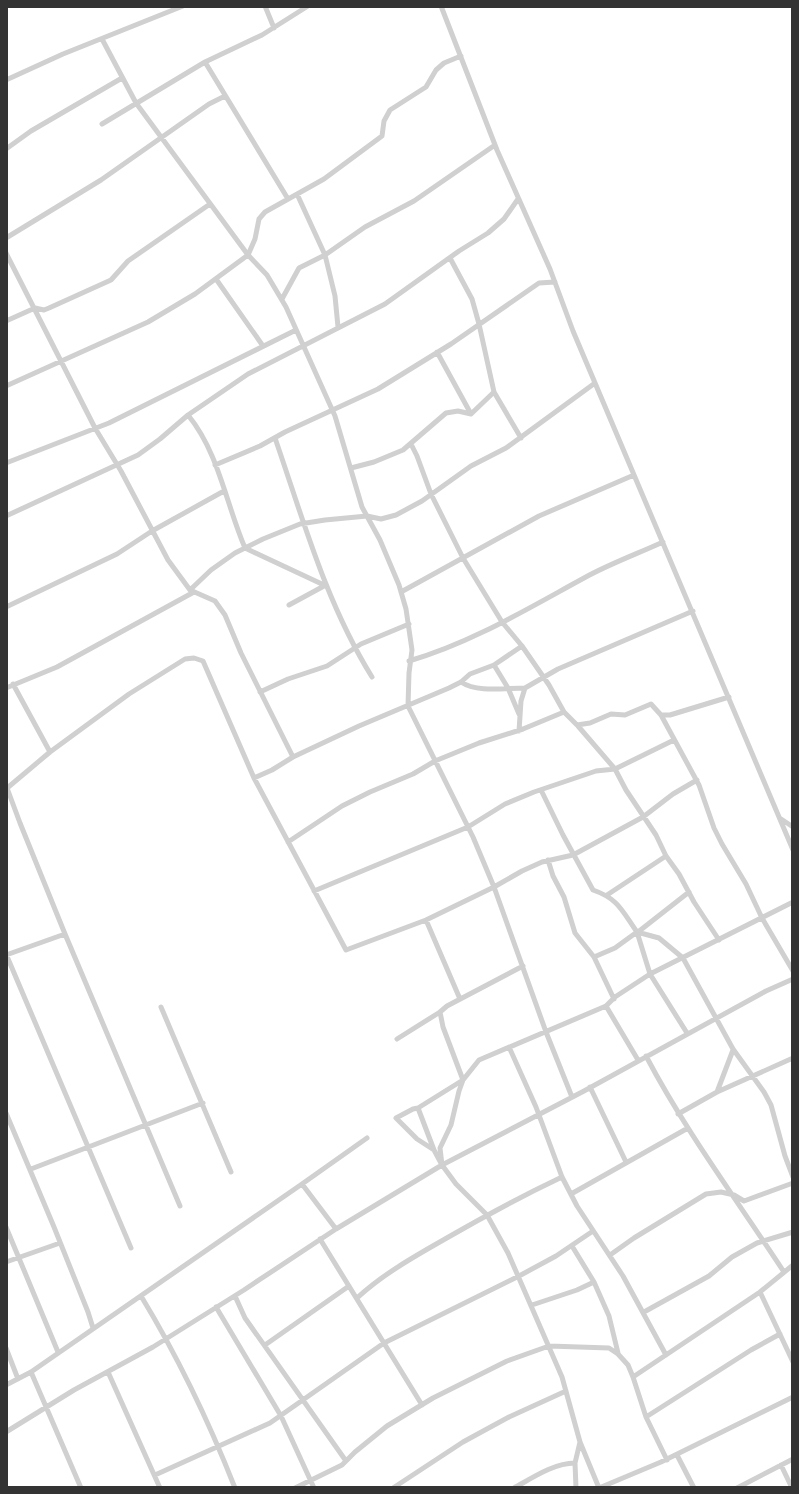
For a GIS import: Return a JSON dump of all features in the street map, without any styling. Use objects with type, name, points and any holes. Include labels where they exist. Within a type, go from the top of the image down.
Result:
[{"type":"street","points":[[6,80],[183,6]]},
{"type":"street","points":[[265,6],[274,28]]},
{"type":"street","points":[[102,124],[205,62],[262,35],[308,6]]},
{"type":"street","points":[[441,6],[495,145],[793,850]]},
{"type":"street","points":[[102,39],[136,103],[248,255],[267,275],[296,330],[332,411],[362,507],[380,540],[401,592],[412,650],[408,706],[494,887],[572,1097]]},
{"type":"street","points":[[6,386],[148,322],[216,279],[248,255],[259,219],[265,212],[324,179],[382,136],[384,121],[390,110],[426,87],[444,63],[461,56]]},
{"type":"street","points":[[205,62],[288,199]]},
{"type":"street","points":[[6,149],[122,78]]},
{"type":"street","points":[[6,238],[101,180],[225,96]]},
{"type":"street","points":[[281,299],[299,268],[414,201],[495,145]]},
{"type":"street","points":[[297,194],[325,255],[335,296],[338,327]]},
{"type":"street","points":[[6,516],[138,455],[188,415],[248,374],[385,304],[488,233],[504,219],[519,198]]},
{"type":"street","points":[[6,321],[35,308],[44,310],[111,280],[128,261],[210,204]]},
{"type":"street","points":[[6,253],[95,428],[168,560],[192,591],[215,601],[225,615],[293,757]]},
{"type":"street","points":[[450,258],[472,299],[494,392],[521,438]]},
{"type":"street","points":[[216,279],[263,346]]},
{"type":"street","points":[[215,465],[378,389],[539,283],[555,282]]},
{"type":"street","points":[[6,463],[95,428],[296,330]]},
{"type":"street","points":[[437,352],[471,414]]},
{"type":"street","points":[[6,688],[57,667],[192,591],[211,570],[263,539],[304,523],[367,516],[381,519],[396,515],[521,438],[595,383]]},
{"type":"street","points":[[471,414],[494,392]]},
{"type":"street","points":[[351,468],[403,450],[446,413],[458,411],[471,414]]},
{"type":"street","points":[[188,415],[211,452],[245,548],[325,585]]},
{"type":"street","points":[[275,438],[325,585],[354,649],[372,677]]},
{"type":"street","points":[[411,444],[431,494],[463,558],[502,622],[522,646],[564,712],[615,769],[719,940]]},
{"type":"street","points":[[401,592],[539,516],[634,475]]},
{"type":"street","points":[[6,607],[117,554],[224,491]]},
{"type":"street","points":[[409,661],[443,652],[587,576],[663,542]]},
{"type":"street","points":[[289,605],[325,585]]},
{"type":"street","points":[[461,682],[477,688],[525,688],[558,669],[693,611]]},
{"type":"street","points":[[260,692],[327,666],[382,634],[409,624]]},
{"type":"street","points":[[254,778],[359,726],[461,682],[522,646]]},
{"type":"street","points":[[180,1206],[7,789],[50,752],[129,694],[185,659],[203,661],[254,778],[346,950],[426,920],[548,860],[573,855],[643,817],[697,780]]},
{"type":"street","points":[[494,665],[520,716]]},
{"type":"street","points":[[13,684],[50,752]]},
{"type":"street","points":[[519,731],[525,688]]},
{"type":"street","points":[[661,715],[729,697]]},
{"type":"street","points":[[577,725],[611,714],[625,715],[651,704],[661,715],[697,780],[714,828],[793,971]]},
{"type":"street","points":[[287,842],[342,806],[435,761],[564,712]]},
{"type":"street","points":[[314,891],[468,827],[505,804],[596,771],[615,769],[674,740]]},
{"type":"street","points":[[541,790],[593,890],[607,895],[619,905],[637,932],[650,974],[687,1033]]},
{"type":"street","points":[[779,818],[793,827]]},
{"type":"street","points":[[607,895],[666,856]]},
{"type":"street","points":[[548,860],[575,933],[594,957],[614,999]]},
{"type":"street","points":[[594,957],[615,948],[689,892]]},
{"type":"street","points":[[434,1150],[417,1139],[396,1118],[463,1080],[479,1060],[606,1006],[650,974],[793,902]]},
{"type":"street","points":[[426,920],[460,999]]},
{"type":"street","points":[[610,1255],[701,1196],[712,1192],[734,1195],[744,1201],[793,1180],[771,1105],[733,1049],[683,958],[659,938],[637,932]]},
{"type":"street","points":[[65,934],[6,955],[131,1248]]},
{"type":"street","points":[[397,1039],[460,999],[523,966]]},
{"type":"street","points":[[6,1432],[165,1339],[442,1165],[793,979]]},
{"type":"street","points":[[606,1006],[638,1060]]},
{"type":"street","points":[[161,1007],[231,1172]]},
{"type":"street","points":[[440,1012],[463,1080],[451,1125],[440,1148],[442,1165]]},
{"type":"street","points":[[509,1047],[562,1177],[644,1312],[666,1355]]},
{"type":"street","points":[[717,1092],[733,1049]]},
{"type":"street","points":[[646,1056],[678,1114],[784,1272]]},
{"type":"street","points":[[678,1114],[751,1075],[793,1058]]},
{"type":"street","points":[[590,1087],[626,1162]]},
{"type":"street","points":[[31,1169],[203,1103]]},
{"type":"street","points":[[418,1108],[442,1165],[487,1215],[519,1276],[566,1391],[580,1442],[599,1488],[667,1460],[793,1397]]},
{"type":"street","points":[[6,1113],[93,1328]]},
{"type":"street","points":[[571,1194],[688,1128]]},
{"type":"street","points":[[6,1385],[31,1372],[367,1138]]},
{"type":"street","points":[[357,1298],[371,1285],[425,1250],[562,1177]]},
{"type":"street","points":[[302,1184],[336,1229]]},
{"type":"street","points":[[6,1227],[58,1352]]},
{"type":"street","points":[[155,1475],[270,1423],[384,1343],[519,1276],[593,1231]]},
{"type":"street","points":[[644,1312],[709,1276],[732,1257],[763,1240],[793,1232]]},
{"type":"street","points":[[320,1239],[422,1405]]},
{"type":"street","points":[[6,1262],[60,1243]]},
{"type":"street","points":[[572,1246],[594,1282],[609,1316],[618,1354]]},
{"type":"street","points":[[633,1377],[760,1292],[793,1265]]},
{"type":"street","points":[[532,1305],[594,1282]]},
{"type":"street","points":[[265,1345],[349,1286]]},
{"type":"street","points":[[760,1292],[793,1362]]},
{"type":"street","points":[[235,1295],[245,1318],[346,1461]]},
{"type":"street","points":[[141,1296],[189,1382],[235,1488]]},
{"type":"street","points":[[216,1307],[281,1416],[314,1488]]},
{"type":"street","points":[[646,1417],[780,1334]]},
{"type":"street","points":[[295,1488],[332,1470],[387,1426],[461,1383],[507,1361],[549,1346],[609,1348],[618,1354],[628,1365],[646,1417],[667,1460]]},
{"type":"street","points":[[6,1348],[18,1379]]},
{"type":"street","points":[[31,1372],[81,1488]]},
{"type":"street","points":[[108,1372],[160,1488]]},
{"type":"street","points":[[393,1488],[463,1442],[566,1391]]},
{"type":"street","points":[[576,1488],[575,1463],[580,1442]]},
{"type":"street","points":[[677,1455],[694,1488]]},
{"type":"street","points":[[737,1488],[793,1459]]},
{"type":"street","points":[[514,1488],[566,1463],[575,1463]]},
{"type":"street","points":[[781,1465],[792,1488]]}]
